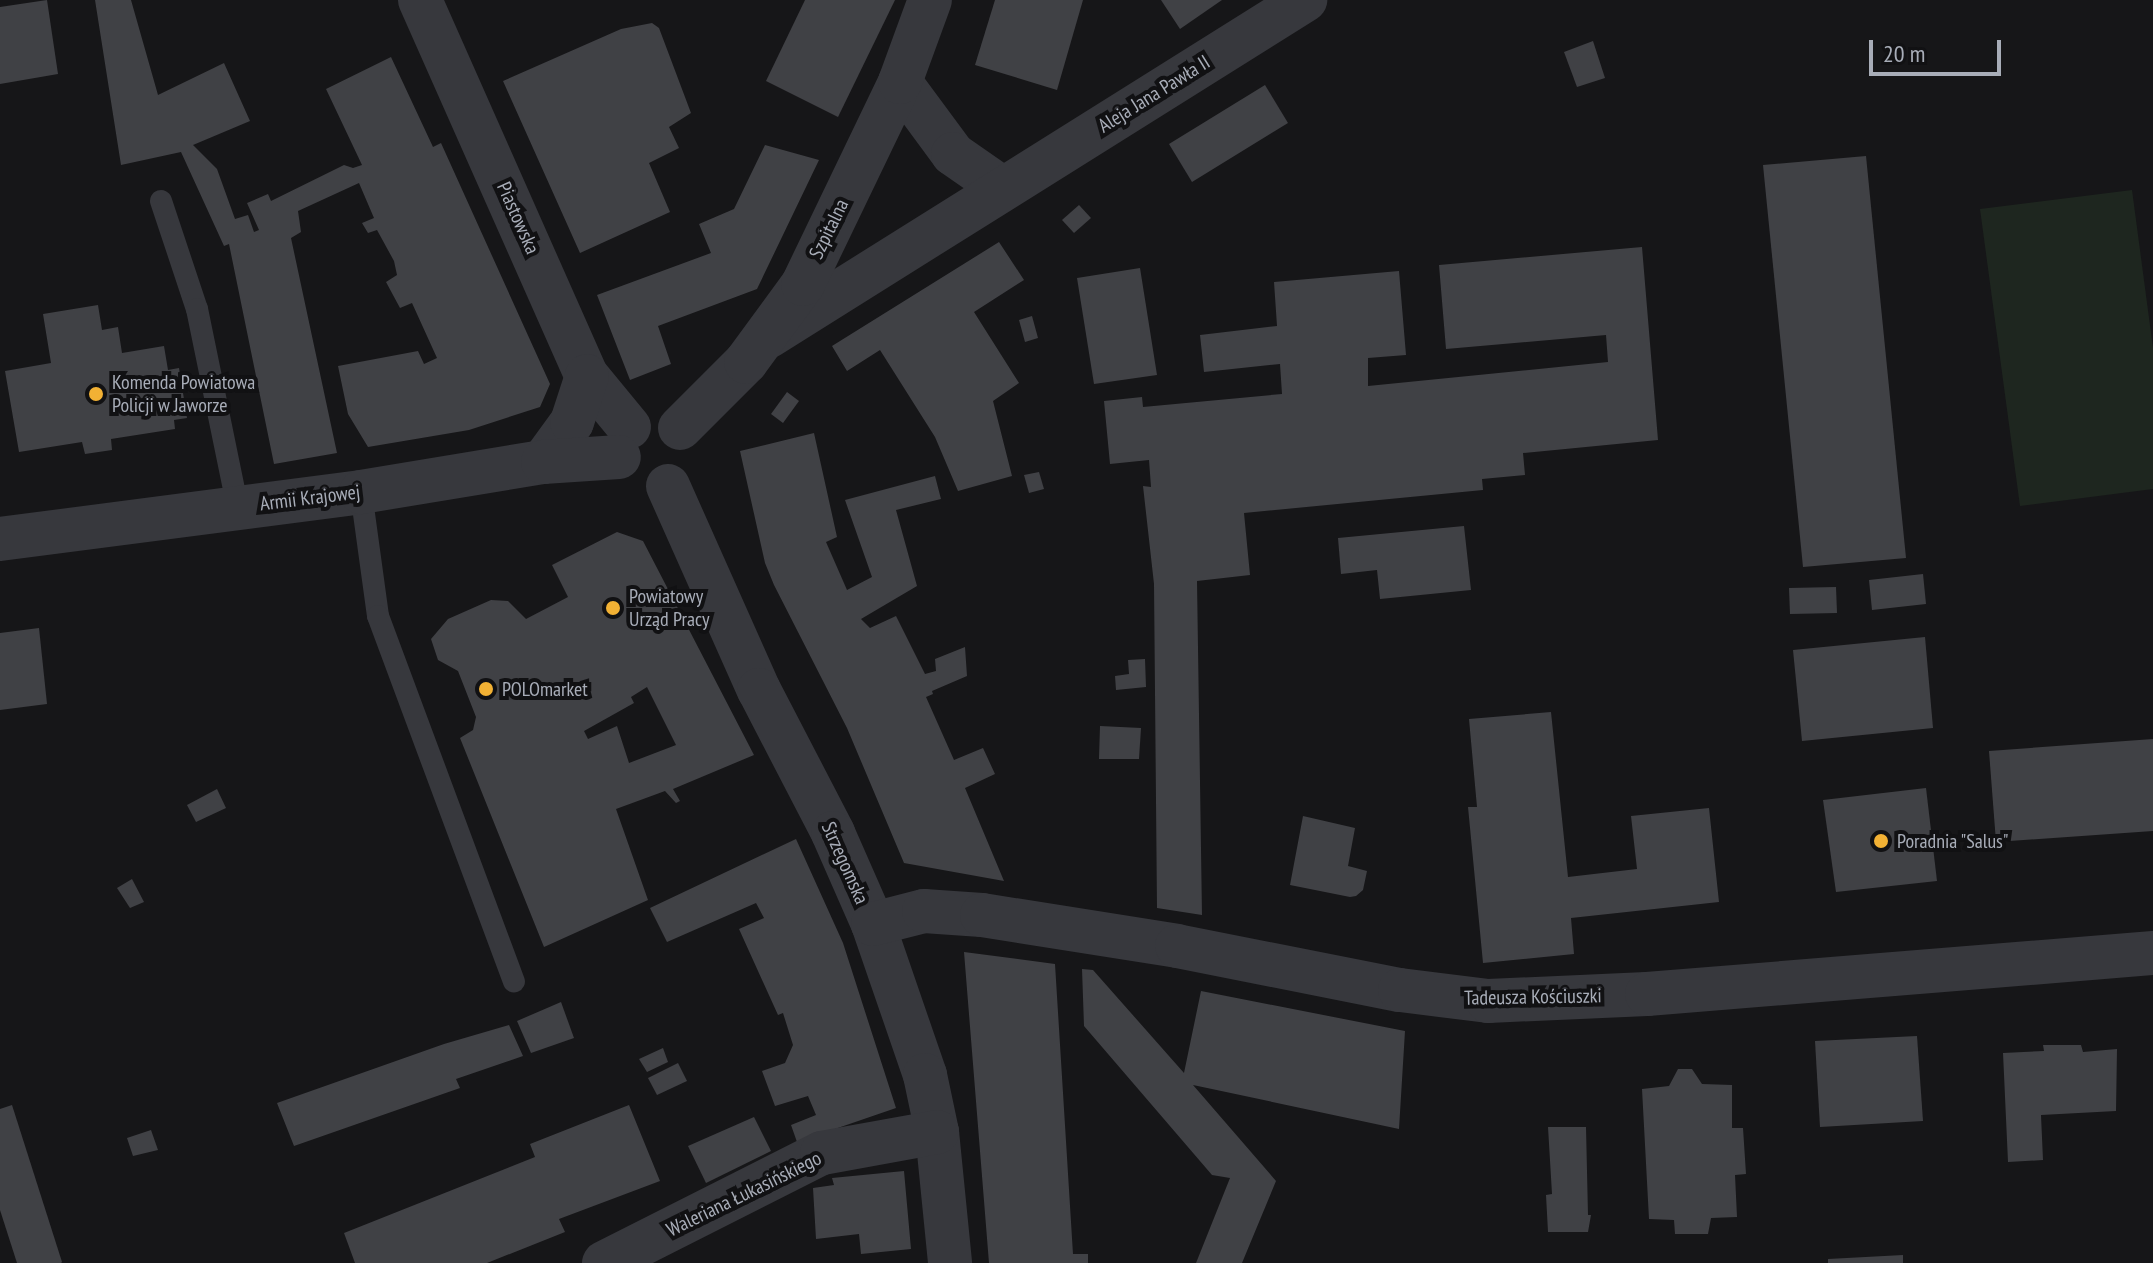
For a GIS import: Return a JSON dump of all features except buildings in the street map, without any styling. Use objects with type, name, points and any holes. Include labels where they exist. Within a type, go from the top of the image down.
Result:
[{"type":"street","name":"Piastowska","points":[[420,0],[587,376],[624,442]]},
{"type":"street","name":"Szpitalna","points":[[680,428],[769,336],[803,284],[900,82],[930,0]]},
{"type":"street","name":"Aleja Jana Pawła II","points":[[769,336],[1305,0]]},
{"type":"street","points":[[900,82],[953,154],[1002,188]]},
{"type":"street","points":[[543,462],[572,422],[587,376]]},
{"type":"street","points":[[641,419],[669,419],[680,428],[691,454],[679,479],[655,489],[631,480],[624,442],[641,419]]},
{"type":"street","name":"Armii Krajowej","points":[[0,539],[361,492],[543,462],[624,442]]},
{"type":"street","name":"Strzegomska","points":[[668,486],[759,690],[833,833],[873,924],[925,1075],[937,1132],[950,1263]]},
{"type":"street","name":"Tadeusza Kościuszki","points":[[873,924],[924,911],[982,915],[1162,943],[1400,990],[1488,1001],[1647,994],[2153,953]]},
{"type":"street","name":"Waleriana Łukasińskiego","points":[[604,1263],[822,1153],[937,1132]]},
{"type":"lane","points":[[161,201],[197,309],[238,508]]},
{"type":"lane","points":[[361,492],[378,616],[514,981]]},
{"type":"shaded area","points":[[2132,190],[2153,348],[2153,489],[2020,506],[1980,209]]},
{"type":"place","name":"Komenda Powiatowa Policji w Jaworze","points":[[96,394]]},
{"type":"place","name":"Powiatowy Urząd Pracy","points":[[613,608]]},
{"type":"place","name":"POLOmarket","points":[[486,689]]},
{"type":"place","name":"Poradnia \"Salus\"","points":[[1881,841]]}]
